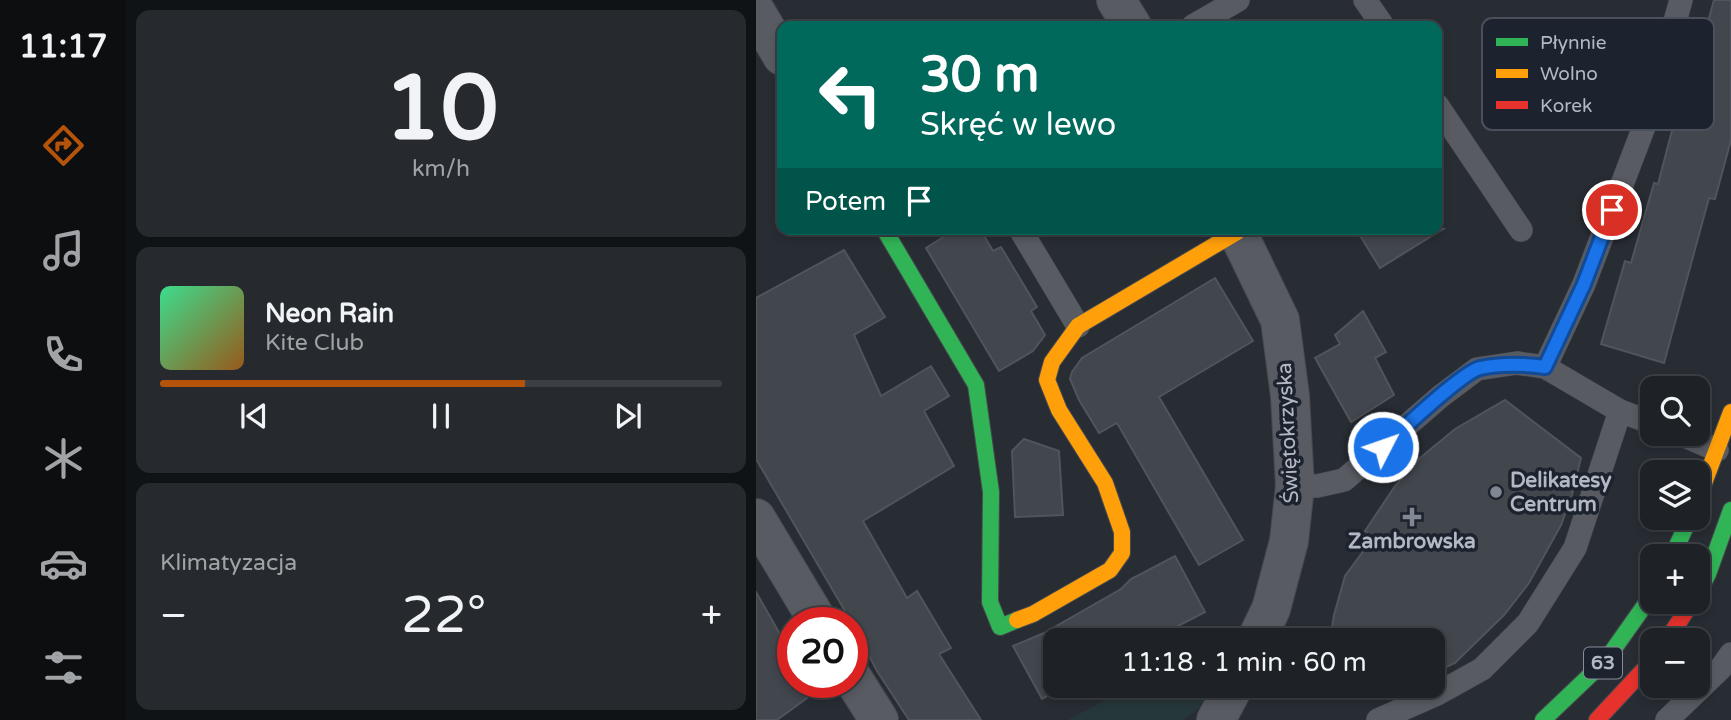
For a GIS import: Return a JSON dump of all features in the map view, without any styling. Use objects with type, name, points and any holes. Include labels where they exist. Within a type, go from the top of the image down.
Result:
[{"type":"street","points":[[1116,0],[1129,21]]},
{"type":"street","points":[[756,12],[777,48]]},
{"type":"street","points":[[888,235],[976,385],[991,492],[990,602],[1000,627],[1033,614],[1110,570],[1122,552],[1122,532],[1105,483],[1059,410],[1047,380],[1052,362],[1079,326],[1230,235]]},
{"type":"street","name":"Świętokrzyska","points":[[1239,235],[1280,320],[1290,396],[1294,486],[1289,541],[1271,609],[1262,628]]},
{"type":"street","points":[[1710,468],[1731,412]]},
{"type":"street","points":[[1710,565],[1731,510]]},
{"type":"street","points":[[756,518],[809,607]]},
{"type":"street","name":"63","points":[[1543,720],[1606,660],[1640,612]]},
{"type":"street","name":"63","points":[[1598,720],[1640,674]]},
{"type":"street","points":[[865,698],[879,720]]},
{"type":"street","points":[[1216,720],[1228,698]]},
{"type":"lane","points":[[1202,21],[1238,0]]},
{"type":"lane","points":[[1365,0],[1380,21]]},
{"type":"lane","points":[[1676,18],[1681,0]]},
{"type":"lane","points":[[1442,113],[1521,230]]},
{"type":"lane","points":[[1545,367],[1584,284],[1643,130]]},
{"type":"lane","points":[[1024,235],[1079,326]]},
{"type":"lane","points":[[1294,486],[1317,486],[1344,480],[1441,396],[1477,369],[1517,363],[1545,367],[1620,411],[1640,419]]},
{"type":"lane","points":[[1378,720],[1437,694],[1482,669],[1528,622],[1575,548],[1620,411]]},
{"type":"lane","points":[[1708,446],[1717,450]]},
{"type":"lane","points":[[1710,582],[1731,581]]},
{"type":"lane","points":[[1667,720],[1721,668],[1731,654]]},
{"type":"shaded area","points":[[1109,698],[1205,698],[1198,709],[1183,720],[1068,720]]},
{"type":"building","points":[[1714,0],[1731,0],[1731,140],[1715,199],[1709,198],[1664,363],[1601,344],[1625,261],[1631,263],[1654,183],[1658,184],[1672,130],[1714,130],[1714,18],[1709,18]]},
{"type":"building","points":[[947,235],[984,235],[993,251],[1001,247],[1037,307],[1031,311],[1045,335],[1033,351],[999,371],[926,248]]},
{"type":"building","points":[[1360,235],[1433,235],[1380,268]]},
{"type":"building","points":[[844,250],[885,317],[854,335],[881,396],[931,366],[949,396],[924,411],[954,466],[863,521],[907,598],[917,591],[951,648],[939,654],[981,720],[909,720],[868,654],[868,607],[843,607],[756,459],[756,298]]},
{"type":"building","points":[[1215,278],[1253,341],[1159,397],[1243,540],[1199,565],[1117,423],[1099,433],[1070,379],[1082,358]]},
{"type":"building","points":[[1363,311],[1386,352],[1375,358],[1394,395],[1351,422],[1315,358],[1340,344],[1335,335]]},
{"type":"building","points":[[1505,400],[1581,458],[1561,525],[1529,583],[1504,615],[1455,663],[1445,668],[1445,628],[1332,628],[1345,576],[1373,538],[1365,531],[1395,486],[1420,458],[1455,429]]},
{"type":"building","points":[[1024,439],[1059,451],[1063,515],[1015,517],[1012,451]]},
{"type":"building","points":[[1175,556],[1205,612],[1174,628],[1053,628],[1121,589],[1131,579]]},
{"type":"building","points":[[756,592],[777,629],[777,698],[807,698],[777,720],[756,720]]},
{"type":"building","points":[[1043,633],[1044,698],[1042,699],[1013,646]]},
{"type":"traffic: fast","points":[[888,235],[976,385],[991,492],[990,602],[1000,627],[1017,620]]},
{"type":"traffic: fast","points":[[1710,568],[1731,510]]},
{"type":"traffic: fast","points":[[1678,544],[1684,530]]},
{"type":"traffic: fast","points":[[1543,720],[1606,660],[1640,612]]},
{"type":"traffic: slow","points":[[1017,620],[1033,614],[1110,570],[1122,553],[1122,532],[1105,483],[1059,410],[1047,380],[1052,362],[1078,326],[1232,235]]},
{"type":"traffic: slow","points":[[1710,467],[1731,412]]},
{"type":"traffic: jam","points":[[1675,628],[1684,614]]},
{"type":"traffic: jam","points":[[1597,720],[1640,674]]},
{"type":"place","name":"Delikatesy Centrum","points":[[1496,492]]},
{"type":"place","name":"Zambrowska","points":[[1412,517]]},
{"type":"route","points":[[1383,447],[1441,396],[1477,369],[1517,363],[1545,367],[1584,284],[1612,210]]}]
